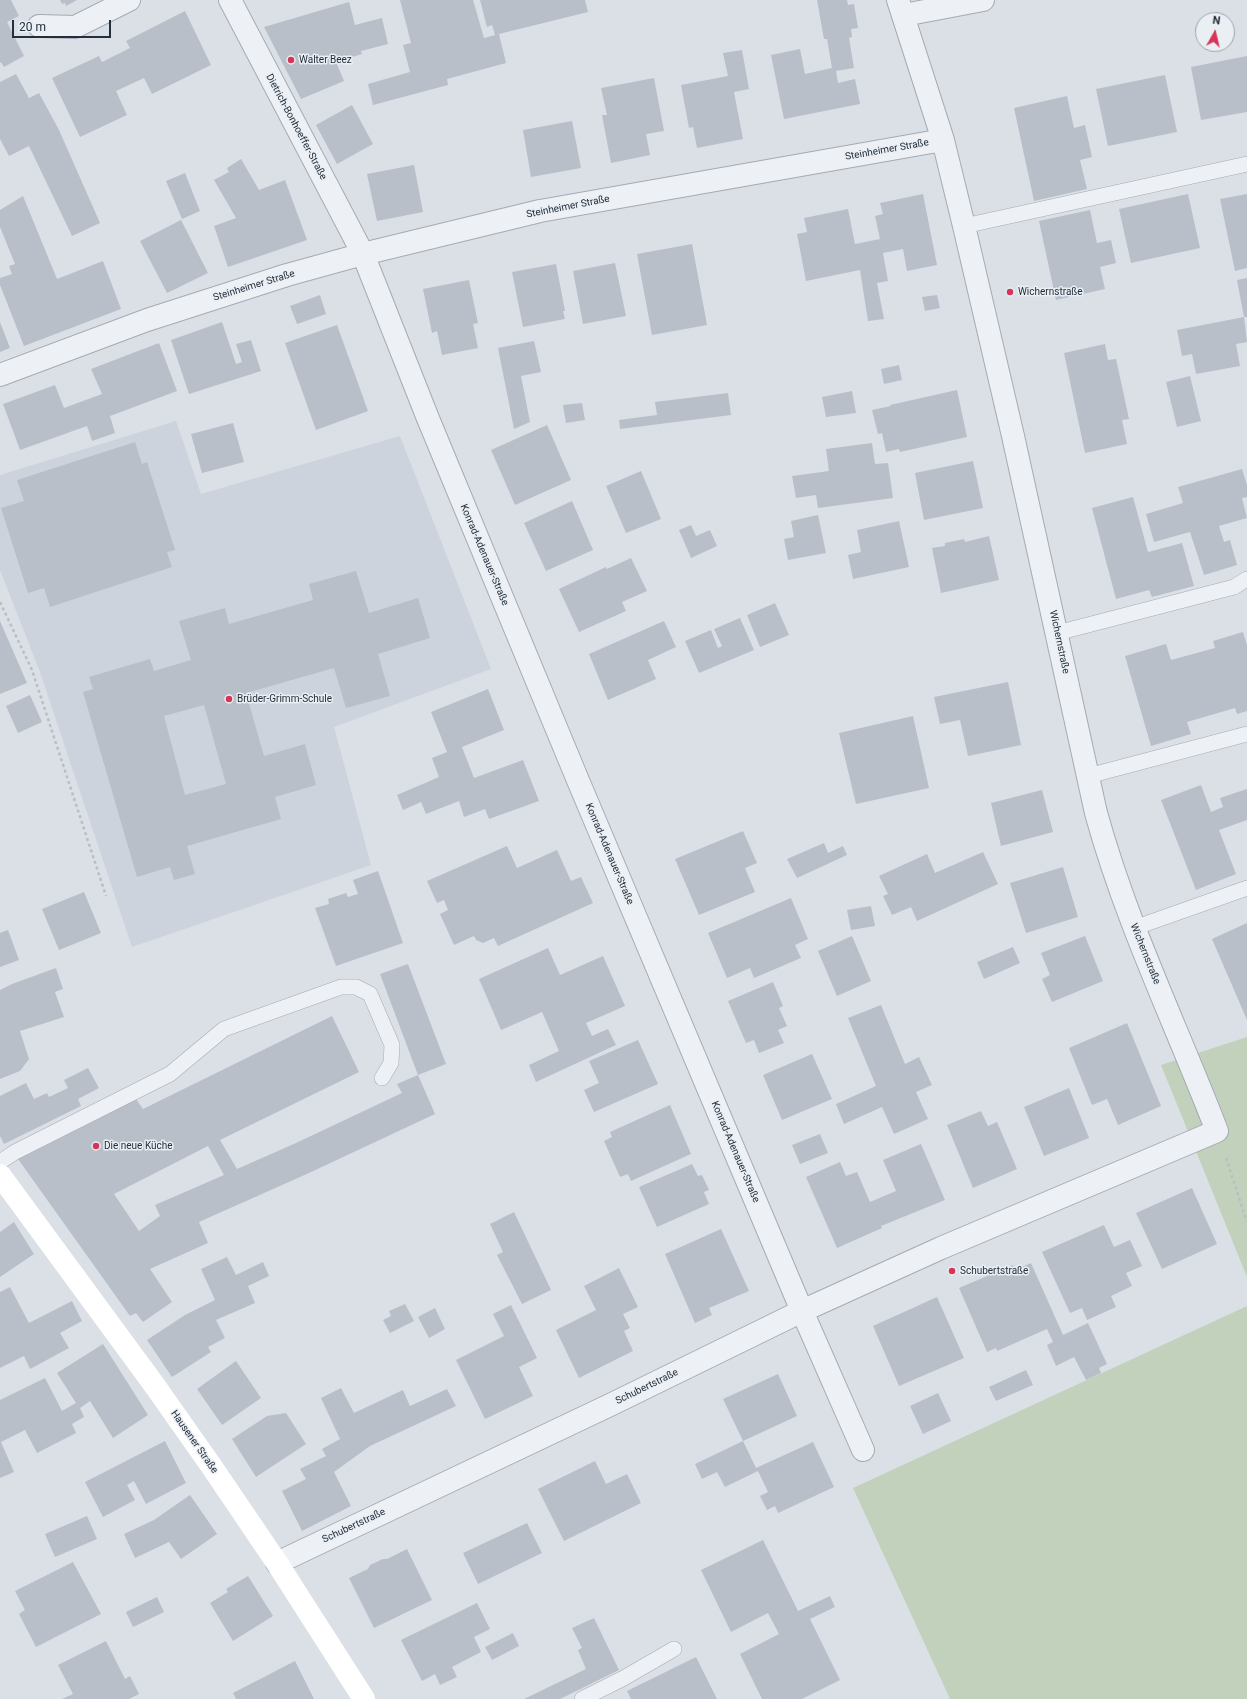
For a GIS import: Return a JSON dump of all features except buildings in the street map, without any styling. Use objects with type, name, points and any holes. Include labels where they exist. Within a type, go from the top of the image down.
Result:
[{"type":"main road","name":"Hausener Straße","points":[[4,1189],[155,1386],[277,1563],[364,1699]]},
{"type":"street","points":[[39,26],[75,27],[129,0]]},
{"type":"street","name":"Dietrich-Bonhoeffer-Straße","points":[[230,0],[363,254]]},
{"type":"street","name":"Steinheimer Straße","points":[[0,375],[147,320],[286,275],[363,254],[540,211],[943,140],[901,8],[984,0]]},
{"type":"street","name":"Wichernstraße","points":[[943,140],[1058,633],[1088,776],[1107,853],[1134,928],[1217,1131]]},
{"type":"street","name":"Konrad-Adenauer-Straße","points":[[363,254],[430,423],[574,770],[802,1311],[863,1450]]},
{"type":"street","name":"Schubertstraße","points":[[277,1563],[610,1405],[802,1311],[941,1248],[1217,1131]]},
{"type":"lane","points":[[964,226],[1247,164]]},
{"type":"lane","points":[[1058,633],[1234,587],[1247,579]]},
{"type":"lane","points":[[1088,776],[1247,734]]},
{"type":"lane","points":[[1134,928],[1247,888]]},
{"type":"lane","points":[[0,1162],[15,1152],[170,1074],[224,1029],[341,987],[356,987],[370,994],[392,1045],[391,1063],[382,1078]]},
{"type":"lane","points":[[582,1699],[622,1679],[674,1649]]},
{"type":"path","points":[[0,602],[32,670],[106,896]]},
{"type":"path","points":[[1217,1131],[1247,1222]]},
{"type":"shaded area","name":"Brüder-Grimm-Schule","points":[[176,421],[201,494],[400,436],[491,669],[334,727],[371,865],[132,947],[40,672],[0,570],[0,475]]},
{"type":"green space","points":[[1247,1037],[1247,1277],[1161,1065]]},
{"type":"green space","points":[[1247,1306],[1247,1699],[950,1699],[853,1488]]},
{"type":"place","name":"Walter Beez","points":[[291,60]]},
{"type":"place","name":"Wichernstraße","points":[[1010,292]]},
{"type":"place","name":"Brüder-Grimm-Schule","points":[[229,699]]},
{"type":"place","name":"Die neue Küche","points":[[96,1146]]},
{"type":"place","name":"Schubertstraße","points":[[952,1271]]}]
